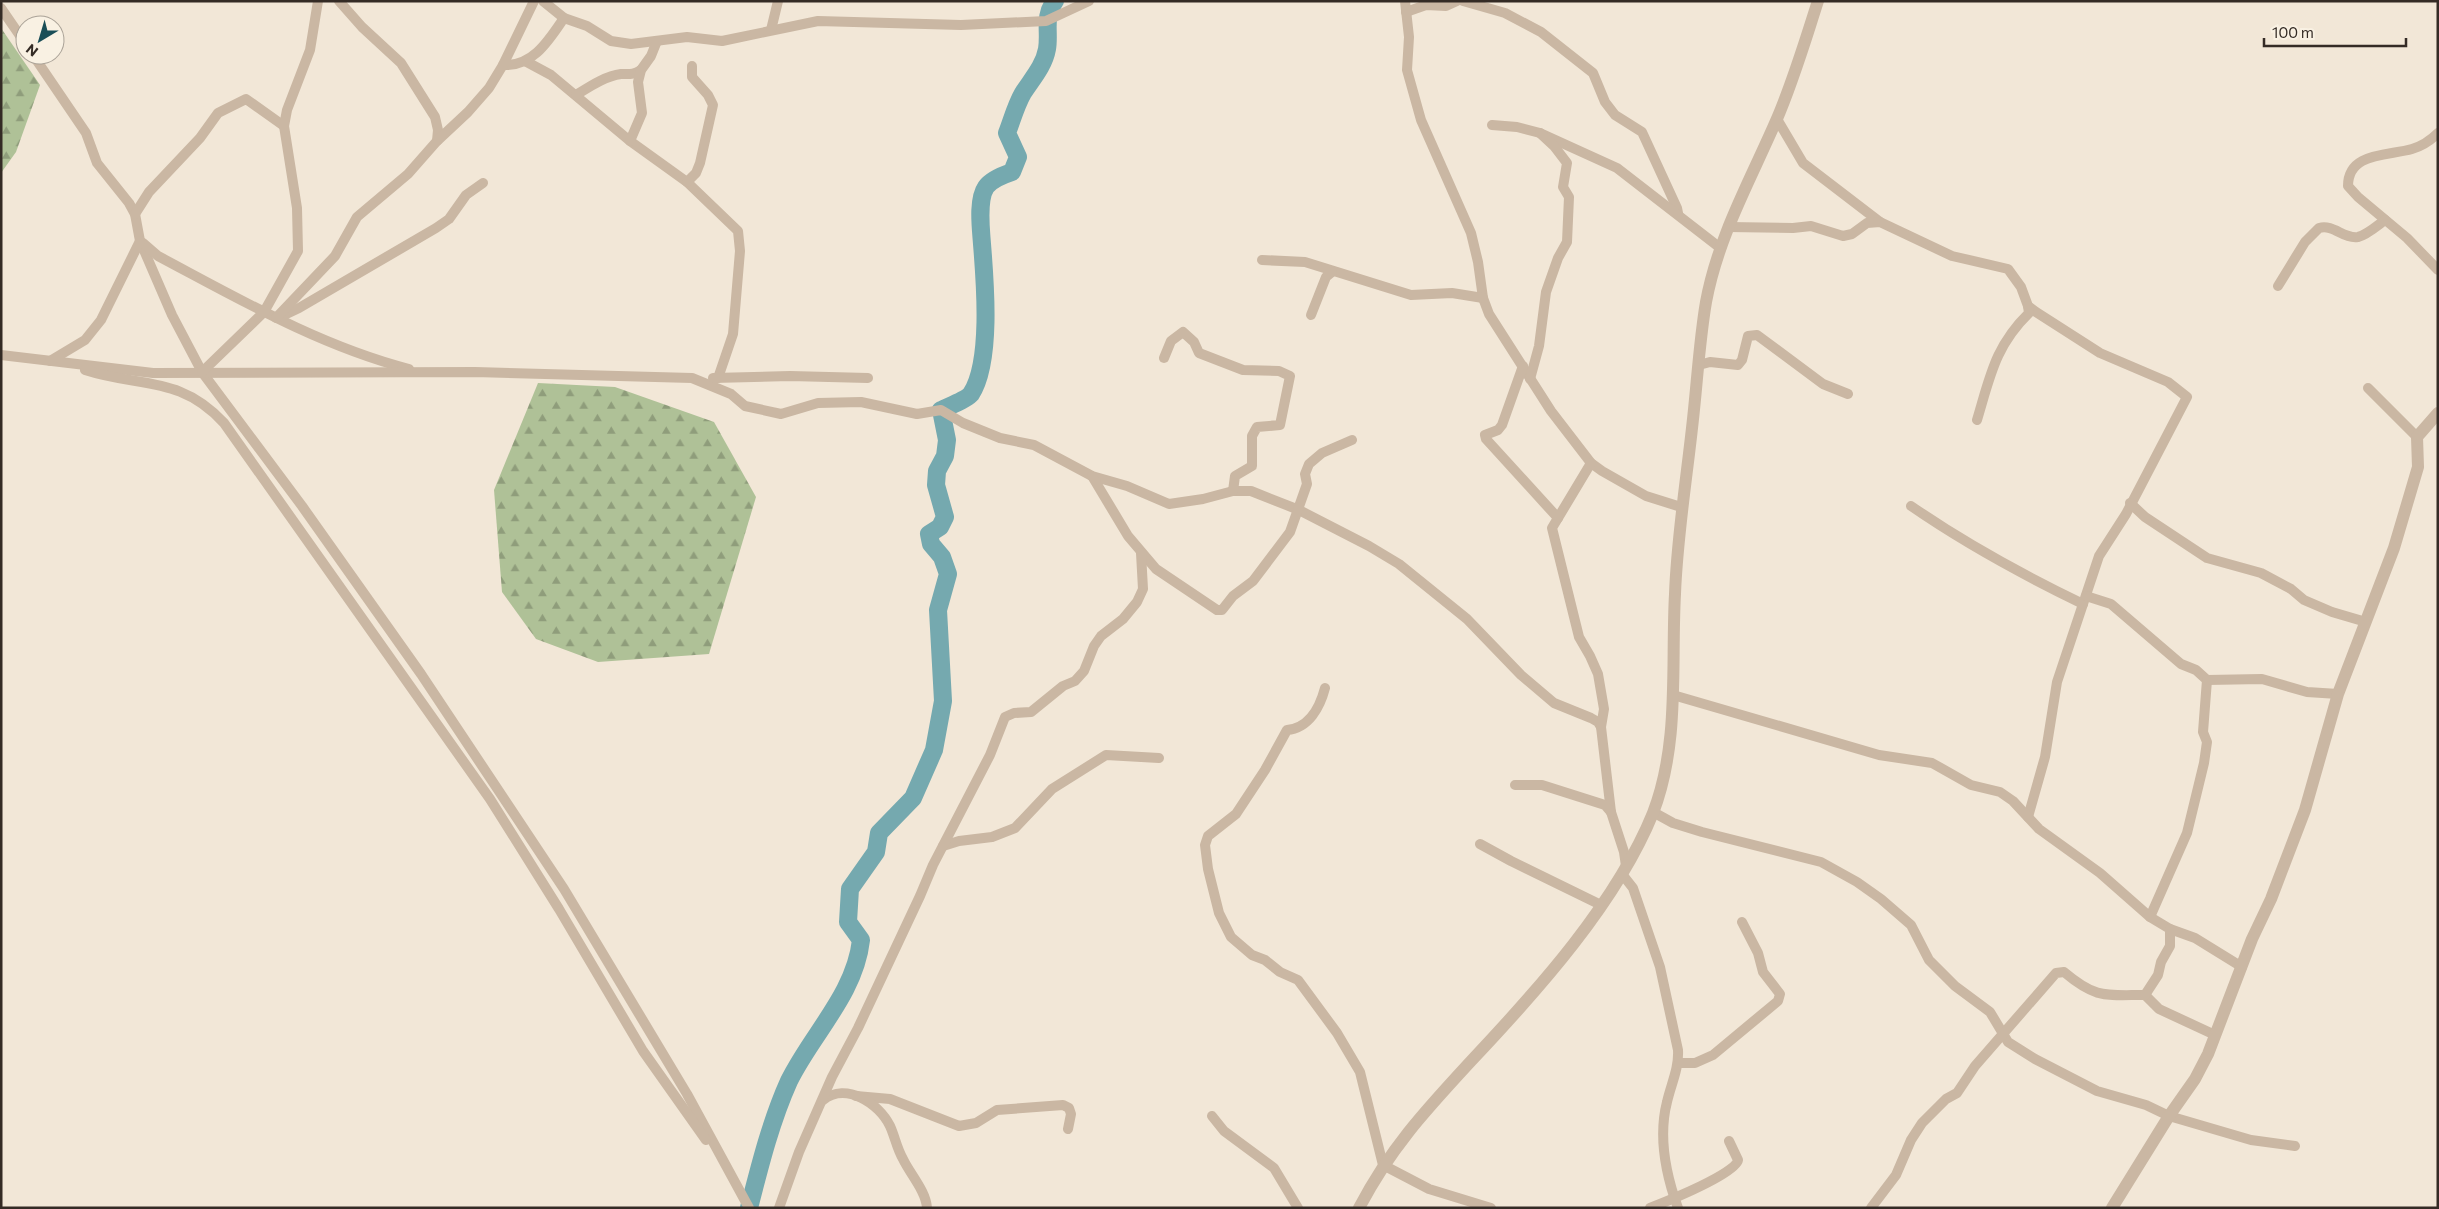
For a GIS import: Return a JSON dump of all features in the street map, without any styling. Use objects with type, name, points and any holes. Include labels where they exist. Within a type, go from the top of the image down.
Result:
[{"type":"street","points":[[202,372],[264,312],[298,251],[297,208],[284,126],[287,110],[310,50],[318,1]]},
{"type":"street","points":[[339,1],[362,27],[401,63],[435,117],[438,130],[437,141]]},
{"type":"street","points":[[276,318],[335,256],[357,217],[408,174],[437,141],[468,112],[489,88],[503,65],[534,1]]},
{"type":"street","points":[[543,1],[564,18],[587,26],[611,41],[631,44],[687,37],[722,41],[826,20],[961,25],[1046,21],[1089,1]]},
{"type":"street","points":[[772,30],[778,1]]},
{"type":"street","points":[[1405,1],[1409,37],[1407,70],[1421,120],[1471,233],[1478,262],[1482,298],[1489,314],[1551,411],[1591,462],[1602,471],[1646,496],[1681,507]]},
{"type":"street","points":[[1406,12],[1426,5],[1446,6],[1457,1]]},
{"type":"street","points":[[1463,1],[1504,13],[1541,32],[1593,73],[1605,102],[1614,115],[1642,132],[1678,214]]},
{"type":"street","points":[[1359,1208],[1383,1164],[1428,1106],[1474,1059],[1539,985],[1601,905],[1624,870],[1653,812],[1669,747],[1673,694],[1673,618],[1681,507],[1706,304],[1719,247],[1777,119],[1818,1]]},
{"type":"street","points":[[1,8],[15,28]]},
{"type":"street","points":[[503,65],[515,66],[525,61],[544,46],[564,18]]},
{"type":"street","points":[[630,141],[642,113],[638,82],[641,70],[651,56],[657,41]]},
{"type":"street","points":[[525,61],[551,75],[630,141],[687,182],[735,227],[739,236],[740,251],[733,334],[718,378]]},
{"type":"street","points":[[40,65],[86,133],[97,163],[129,203],[135,214],[140,241],[172,315],[202,372],[302,506],[421,674],[564,889],[687,1094],[749,1208]]},
{"type":"street","points":[[687,182],[696,173],[700,163],[713,105],[708,95],[692,77],[692,66]]},
{"type":"street","points":[[576,95],[602,81],[621,74],[632,75],[641,70]]},
{"type":"street","points":[[135,214],[149,192],[189,151],[212,119],[226,107],[246,99],[284,126]]},
{"type":"street","points":[[1777,119],[1803,164],[1880,222],[1945,254],[2008,268],[2021,287],[2028,306],[2028,313],[2013,328],[1998,353],[1977,420]]},
{"type":"street","points":[[1492,125],[1517,127],[1540,133],[1618,168],[1719,247]]},
{"type":"street","points":[[2438,132],[2422,145],[2373,157],[2351,169],[2348,176],[2348,186],[2408,238],[2438,270]]},
{"type":"street","points":[[1530,379],[1539,346],[1546,292],[1558,258],[1568,242],[1568,197],[1563,187],[1568,163],[1540,133]]},
{"type":"street","points":[[276,318],[299,308],[436,228],[449,219],[466,195],[483,183]]},
{"type":"street","points":[[2278,286],[2305,242],[2319,228],[2331,227],[2358,237],[2385,220]]},
{"type":"street","points":[[1728,227],[1793,228],[1811,226],[1844,236],[1852,234],[1867,223],[1880,222]]},
{"type":"street","points":[[140,241],[158,256],[276,318],[374,360],[423,373]]},
{"type":"street","points":[[50,361],[85,340],[101,320],[140,241]]},
{"type":"street","points":[[1262,260],[1305,262],[1332,272],[1411,295],[1452,293],[1482,298]]},
{"type":"street","points":[[1311,315],[1326,277],[1332,272]]},
{"type":"street","points":[[2028,306],[2100,353],[2168,382],[2187,397],[2185,404],[2130,503],[2126,514],[2099,556],[2057,682],[2045,757],[2028,817]]},
{"type":"street","points":[[1164,358],[1171,341],[1183,332],[1194,342],[1199,353],[1243,370],[1279,371],[1290,376],[1280,425],[1257,427],[1252,436],[1252,466],[1235,476],[1233,491]]},
{"type":"street","points":[[1699,364],[1710,362],[1738,365],[1742,360],[1748,336],[1757,335],[1823,384],[1848,394]]},
{"type":"street","points":[[1,355],[153,373],[423,373],[692,378],[790,376],[868,378]]},
{"type":"street","points":[[66,363],[107,377],[151,382],[173,388],[193,396],[210,408],[224,423],[490,799],[559,908],[643,1052],[736,1185]]},
{"type":"street","points":[[1523,366],[1502,425],[1498,430],[1485,434],[1486,439],[1558,518]]},
{"type":"street","points":[[692,378],[731,394],[745,406],[781,414],[818,403],[861,402],[917,414],[941,410],[963,423],[1000,438],[1034,444],[1092,476],[1127,486],[1169,504],[1233,491],[1251,491],[1298,510],[1369,546],[1399,564],[1467,620],[1521,675],[1554,703],[1591,718],[1602,727]]},
{"type":"street","points":[[2368,388],[2417,437]]},
{"type":"street","points":[[2112,1208],[2169,1116],[2195,1079],[2215,1035],[2252,939],[2271,899],[2305,810],[2338,694],[2394,548],[2418,467],[2417,437],[2438,412]]},
{"type":"street","points":[[1092,476],[1128,536],[1142,553],[1168,578],[1217,610],[1222,610],[1233,596],[1253,581],[1284,539],[1298,510],[1307,484],[1305,474],[1309,464],[1322,453],[1352,440]]},
{"type":"street","points":[[1591,462],[1552,528],[1579,637],[1598,674],[1604,709],[1602,727],[1611,812],[1624,852],[1624,870],[1633,888],[1670,1002],[1679,1063],[1666,1105],[1663,1138],[1666,1170],[1676,1203]]},
{"type":"street","points":[[2130,503],[2145,517],[2207,558],[2261,573],[2291,589],[2304,600],[2332,612],[2366,622]]},
{"type":"street","points":[[1911,506],[1958,538],[2018,573],[2085,600],[2111,604],[2180,664],[2196,670],[2207,680],[2262,679],[2307,692],[2338,694]]},
{"type":"street","points":[[779,1208],[799,1152],[824,1100],[832,1077],[858,1028],[943,846],[990,754],[1005,717],[1014,713],[1031,712],[1063,686],[1075,681],[1084,670],[1094,646],[1101,636],[1123,619],[1137,602],[1143,588],[1142,553]]},
{"type":"street","points":[[2150,917],[2187,833],[2204,763],[2208,742],[2203,732],[2207,680]]},
{"type":"street","points":[[1324,688],[1321,702],[1306,722],[1297,730],[1287,730],[1265,770],[1236,814],[1208,836],[1205,845],[1208,870],[1219,913],[1230,937],[1252,955],[1266,960],[1280,972],[1298,980],[1338,1033],[1360,1072],[1383,1164],[1429,1189],[1491,1208]]},
{"type":"street","points":[[1673,694],[1878,755],[1932,763],[1971,785],[2000,792],[2040,830],[2100,873],[2150,917],[2170,929],[2196,938],[2242,967]]},
{"type":"street","points":[[943,846],[950,842],[992,837],[1015,828],[1052,789],[1106,755],[1159,758]]},
{"type":"street","points":[[1515,785],[1542,785],[1605,805],[1611,812]]},
{"type":"street","points":[[1653,812],[1674,823],[1702,832],[1820,862],[1857,882],[1881,899],[1911,925],[1929,960],[1955,986],[1990,1012],[2002,1034],[2017,1049],[2097,1091],[2146,1105],[2169,1116],[2250,1140],[2295,1146]]},
{"type":"street","points":[[1480,844],[1511,862],[1601,905]]},
{"type":"street","points":[[1679,1063],[1695,1063],[1713,1055],[1778,1001],[1780,994],[1763,972],[1758,953],[1742,922]]},
{"type":"street","points":[[2145,995],[2158,975],[2161,962],[2170,946],[2170,929]]},
{"type":"street","points":[[1871,1208],[1896,1175],[1911,1140],[1922,1123],[1946,1099],[1957,1093],[1965,1078],[2056,973],[2064,972],[2083,988],[2095,993],[2145,995],[2158,1008],[2215,1035]]},
{"type":"street","points":[[824,1100],[831,1094],[841,1092],[856,1096],[890,1099],[959,1126],[976,1123],[997,1110],[1064,1105],[1069,1108],[1071,1114],[1068,1129]]},
{"type":"street","points":[[856,1096],[868,1102],[880,1112],[890,1125],[902,1158],[927,1208]]},
{"type":"street","points":[[1212,1116],[1224,1130],[1274,1168],[1298,1208]]},
{"type":"street","points":[[1650,1208],[1676,1203],[1736,1166],[1738,1160],[1729,1141]]},
{"type":"green space","points":[[1,28],[15,48],[15,65],[26,65],[40,85],[16,152],[1,173]]},
{"type":"green space","points":[[538,383],[615,387],[714,422],[756,497],[709,654],[598,662],[536,639],[502,592],[494,490]]},
{"type":"waterway","points":[[749,1208],[771,1127],[789,1081],[842,996],[857,960],[861,940],[848,922],[850,889],[876,852],[879,833],[913,798],[934,750],[943,701],[938,610],[948,574],[942,557],[931,544],[929,534],[940,527],[945,517],[936,485],[937,471],[945,456],[947,440],[941,410],[969,396],[978,380],[982,362],[986,321],[980,223],[981,199],[988,184],[1012,172],[1018,157],[1007,133],[1023,93],[1040,67],[1045,55],[1048,43],[1049,12],[1055,1]]}]
